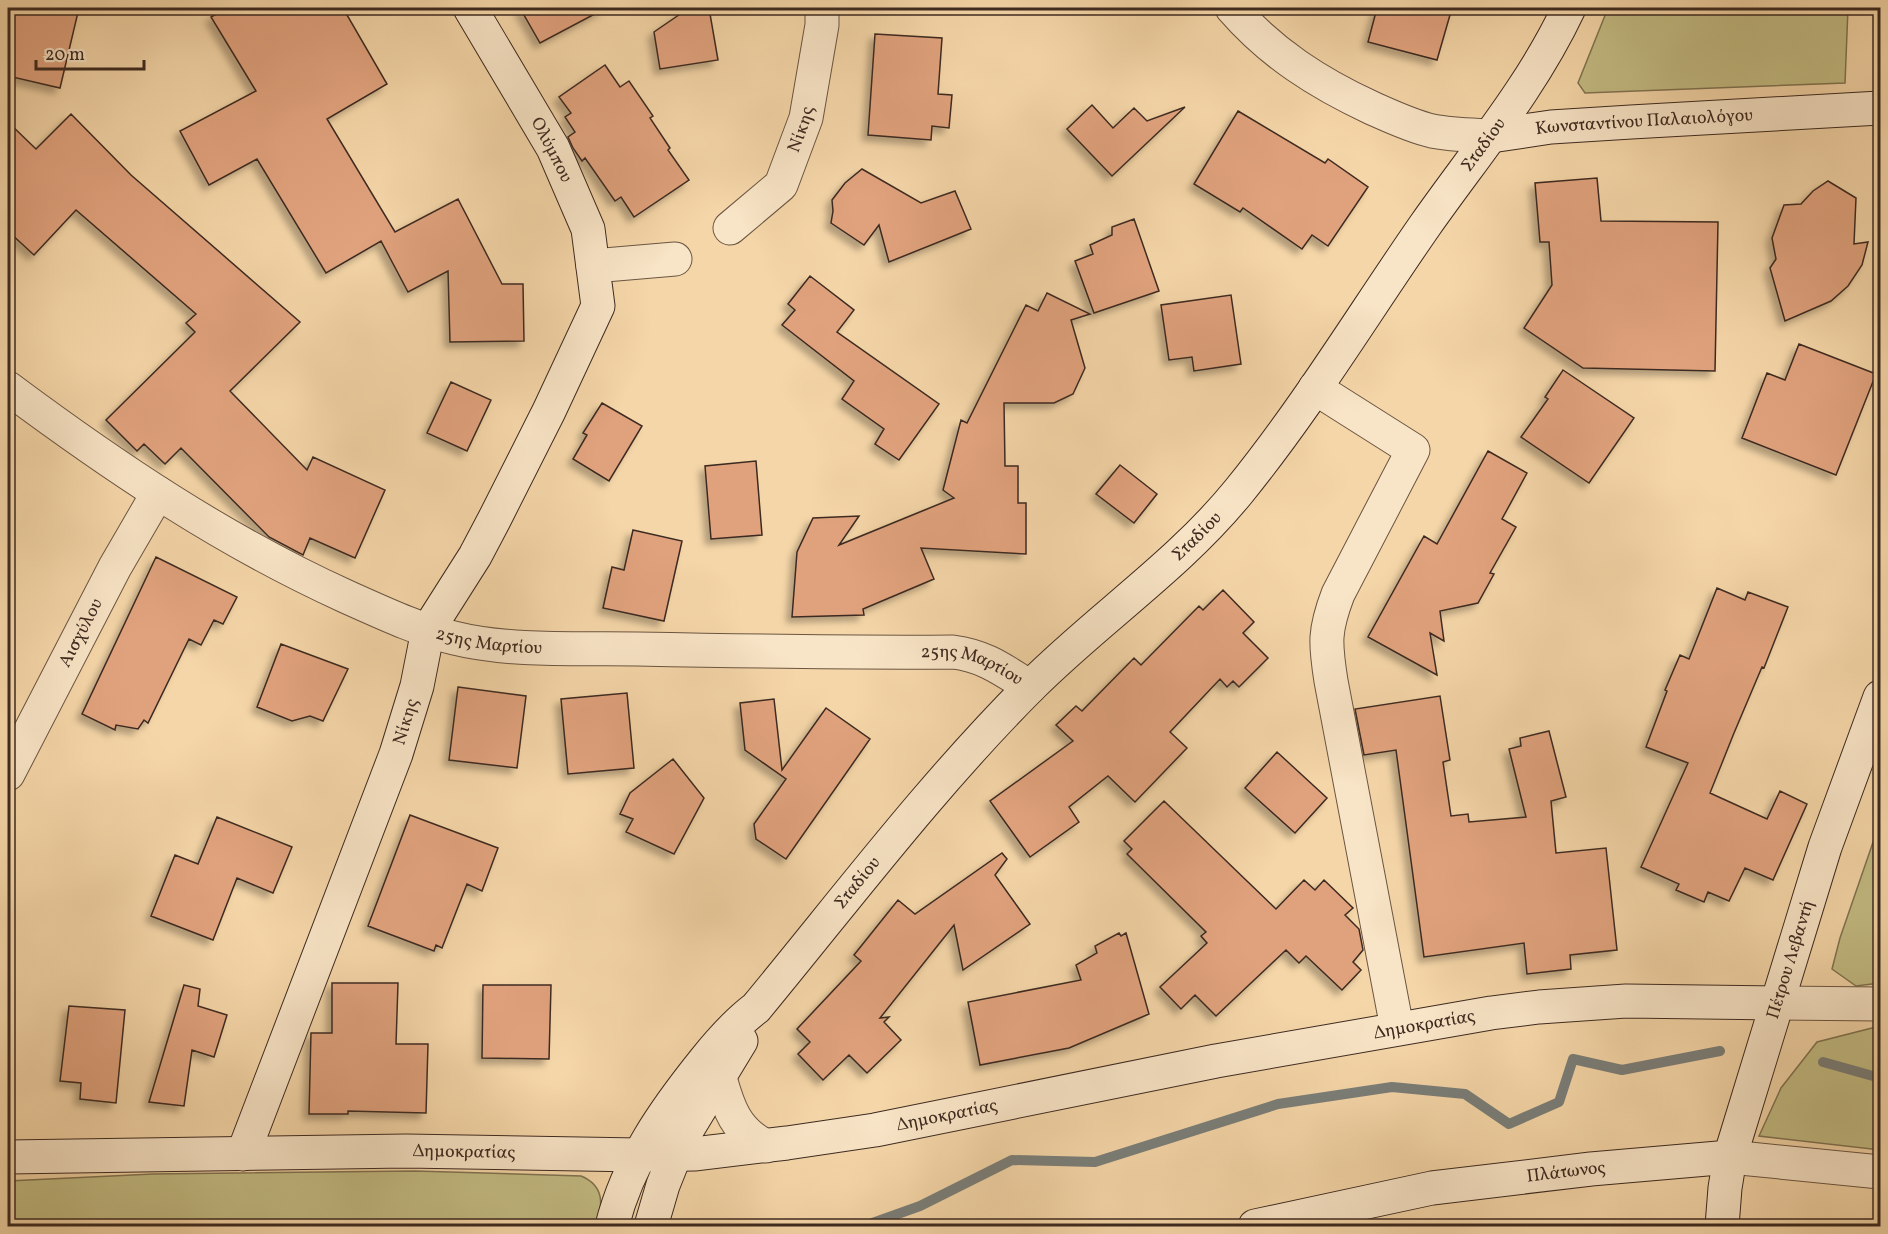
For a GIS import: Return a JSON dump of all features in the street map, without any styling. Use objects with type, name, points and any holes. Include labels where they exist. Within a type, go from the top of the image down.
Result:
[{"type":"street","name":"Ολύμπου","points":[[470,8],[553,148],[588,229],[598,306]]},
{"type":"street","name":"Νίκης","points":[[730,228],[781,185],[806,118],[822,25],[822,8]]},
{"type":"street","name":"Κωνσταντίνου Παλαιολόγου","points":[[1232,8],[1257,35],[1284,58],[1325,84],[1364,104],[1424,129],[1450,135],[1491,136],[1551,127],[1881,108]]},
{"type":"street","name":"Σταδίου","points":[[612,1227],[621,1194],[639,1155],[667,1108],[732,1027],[756,1008],[918,809],[976,743],[1030,687],[1145,585],[1214,519],[1246,481],[1315,388],[1423,229],[1529,83],[1569,8]]},
{"type":"street","points":[[593,266],[675,259]]},
{"type":"street","name":"Νίκης","points":[[243,1154],[396,754],[417,686],[428,630],[475,556],[494,520],[549,411],[598,306]]},
{"type":"street","name":"25ης Μαρτίου","points":[[8,388],[76,438],[158,493],[234,539],[289,569],[364,604],[428,630],[471,642],[535,647],[759,652],[953,652],[986,659],[1030,687]]},
{"type":"street","points":[[1315,388],[1413,450],[1338,594],[1326,636],[1331,681],[1397,1028]]},
{"type":"street","name":"Αισχύλου","points":[[8,774],[115,567],[158,493]]},
{"type":"street","name":"Πέτρου Λεβαντή","points":[[1722,1227],[1730,1158],[1825,847],[1881,697]]},
{"type":"street","name":"Δημοκρατίας","points":[[8,1157],[405,1151],[675,1154],[766,1146],[875,1130],[1216,1061],[1491,1013],[1586,1003],[1674,1000],[1881,1004]]},
{"type":"street","name":"Σταδίου","points":[[651,1227],[663,1185],[688,1126],[720,1078],[749,1028],[756,1008]]},
{"type":"street","points":[[720,1078],[726,1100],[736,1122],[747,1134],[766,1146]]},
{"type":"street","name":"Πλάτωνος","points":[[1255,1227],[1432,1188],[1591,1169],[1730,1158],[1881,1172]]},
{"type":"shaded area","points":[[1608,8],[1848,8],[1845,83],[1585,93],[1578,83]]},
{"type":"shaded area","points":[[1880,822],[1880,983],[1856,986],[1832,969],[1840,938]]},
{"type":"shaded area","points":[[1880,1026],[1880,1150],[1759,1136],[1781,1088],[1817,1042]]},
{"type":"shaded area","points":[[415,1171],[581,1176],[594,1185],[600,1197],[601,1204],[596,1226],[8,1226],[8,1181],[153,1174]]},
{"type":"building","points":[[8,8],[79,8],[60,88],[8,76]]},
{"type":"building","points":[[227,8],[343,8],[387,84],[327,119],[395,232],[458,199],[502,284],[523,284],[524,341],[450,342],[448,271],[408,292],[381,241],[326,273],[257,159],[209,185],[180,131],[256,91],[211,17]]},
{"type":"building","points":[[520,8],[606,8],[540,43]]},
{"type":"building","points":[[689,8],[709,8],[718,60],[660,69],[654,32]]},
{"type":"building","points":[[1377,8],[1452,8],[1437,60],[1368,42]]},
{"type":"building","points":[[875,34],[942,38],[938,94],[952,95],[949,128],[932,126],[931,140],[868,135]]},
{"type":"building","points":[[605,65],[620,87],[629,81],[653,116],[650,118],[670,148],[668,150],[689,180],[634,217],[621,197],[615,201],[585,158],[582,161],[573,148],[568,137],[575,132],[565,117],[571,113],[559,97]]},
{"type":"building","points":[[1092,105],[1113,128],[1134,108],[1147,121],[1185,107],[1112,176],[1067,129]]},
{"type":"building","points":[[1238,111],[1325,163],[1328,159],[1368,187],[1328,246],[1312,235],[1302,249],[1243,208],[1240,212],[1194,184]]},
{"type":"building","points":[[71,114],[131,175],[300,322],[230,391],[307,470],[313,457],[385,490],[355,558],[310,538],[303,555],[269,537],[181,448],[165,464],[144,444],[137,451],[106,420],[195,332],[186,323],[196,314],[76,210],[34,255],[8,231],[8,122],[36,149]]},
{"type":"building","points":[[862,169],[921,203],[955,191],[971,229],[889,262],[879,225],[864,245],[831,223],[832,200],[845,183]]},
{"type":"building","points":[[1597,178],[1601,221],[1718,222],[1715,371],[1583,368],[1524,328],[1552,285],[1549,242],[1540,242],[1535,183]]},
{"type":"building","points":[[1828,181],[1856,198],[1854,244],[1868,242],[1862,265],[1848,286],[1831,301],[1785,321],[1770,268],[1776,259],[1772,238],[1784,205],[1801,204],[1813,191]]},
{"type":"building","points":[[1134,219],[1159,291],[1094,313],[1075,261],[1093,254],[1090,245],[1112,235],[1112,227]]},
{"type":"building","points":[[810,276],[854,310],[837,332],[939,404],[899,460],[875,444],[884,429],[842,399],[854,381],[782,325],[795,310],[788,304]]},
{"type":"building","points":[[1047,293],[1090,314],[1071,320],[1085,368],[1073,394],[1054,403],[1004,403],[1005,466],[1018,466],[1018,503],[1026,503],[1026,554],[921,548],[934,579],[863,609],[864,615],[792,617],[797,552],[813,518],[859,516],[839,545],[954,498],[943,490],[961,420],[967,423],[1026,305],[1038,311]]},
{"type":"building","points":[[1231,295],[1241,364],[1194,371],[1192,357],[1169,360],[1161,305]]},
{"type":"building","points":[[1799,344],[1876,374],[1836,475],[1742,438],[1767,373],[1785,380]]},
{"type":"building","points":[[1563,370],[1634,418],[1589,483],[1521,437],[1548,399],[1545,397]]},
{"type":"building","points":[[451,382],[491,400],[467,451],[427,433]]},
{"type":"building","points":[[602,403],[642,426],[609,481],[573,459],[587,435],[583,433]]},
{"type":"building","points":[[1488,451],[1527,473],[1502,519],[1516,527],[1490,573],[1494,574],[1478,603],[1440,611],[1444,641],[1430,633],[1437,675],[1368,637],[1424,536],[1437,544]]},
{"type":"building","points":[[756,461],[762,535],[711,539],[705,466]]},
{"type":"building","points":[[1120,465],[1157,494],[1134,523],[1096,494]]},
{"type":"building","points":[[633,530],[682,541],[664,621],[603,608],[612,567],[624,570]]},
{"type":"building","points":[[156,557],[237,597],[223,624],[214,620],[201,645],[189,639],[148,723],[144,720],[138,729],[116,725],[115,730],[82,714]]},
{"type":"building","points":[[1717,588],[1745,600],[1748,592],[1788,607],[1710,793],[1767,819],[1780,791],[1807,804],[1773,880],[1745,868],[1729,901],[1708,892],[1704,902],[1676,890],[1679,884],[1641,867],[1688,763],[1646,747],[1667,691],[1665,690],[1680,655],[1689,659]]},
{"type":"building","points":[[1223,590],[1254,622],[1243,633],[1268,658],[1239,687],[1233,681],[1227,687],[1220,679],[1170,732],[1187,748],[1135,802],[1108,776],[1069,807],[1079,822],[1030,857],[990,801],[1073,741],[1056,725],[1076,706],[1082,711],[1134,658],[1141,665],[1199,606],[1203,610]]},
{"type":"building","points":[[281,644],[348,669],[323,721],[310,716],[292,721],[257,707]]},
{"type":"building","points":[[458,687],[526,696],[517,768],[449,760]]},
{"type":"building","points":[[627,693],[634,768],[568,774],[561,699]]},
{"type":"building","points":[[1440,696],[1450,760],[1443,762],[1451,816],[1468,814],[1469,822],[1526,817],[1509,749],[1521,746],[1520,738],[1549,731],[1566,797],[1551,801],[1556,853],[1606,848],[1617,950],[1570,955],[1571,969],[1527,974],[1524,943],[1424,957],[1396,750],[1364,755],[1355,709]]},
{"type":"building","points":[[774,699],[782,770],[826,708],[870,739],[786,859],[756,839],[754,824],[786,779],[745,750],[740,703]]},
{"type":"building","points":[[1277,752],[1327,798],[1295,833],[1245,788]]},
{"type":"building","points":[[673,759],[704,798],[674,854],[626,832],[633,819],[620,814],[630,793]]},
{"type":"building","points":[[1164,801],[1276,909],[1304,880],[1315,890],[1324,880],[1353,908],[1345,915],[1359,929],[1363,950],[1353,962],[1361,970],[1342,990],[1306,956],[1299,963],[1286,950],[1216,1016],[1195,995],[1181,1009],[1160,987],[1207,943],[1201,936],[1206,932],[1127,854],[1132,849],[1124,841]]},
{"type":"building","points":[[410,815],[498,848],[482,891],[467,884],[442,948],[436,945],[434,951],[368,926]]},
{"type":"building","points":[[217,817],[292,847],[273,893],[237,878],[213,940],[151,916],[175,855],[198,864]]},
{"type":"building","points":[[1002,853],[1007,859],[995,875],[1030,924],[963,970],[954,925],[880,1018],[889,1017],[884,1022],[901,1040],[867,1073],[849,1055],[823,1080],[798,1054],[810,1042],[797,1029],[861,961],[854,955],[898,900],[915,914]]},
{"type":"building","points":[[1119,933],[1121,936],[1126,933],[1149,1014],[1069,1048],[980,1065],[968,1002],[1081,980],[1076,965],[1097,953],[1095,946]]},
{"type":"building","points":[[332,983],[398,983],[396,1044],[428,1044],[426,1113],[348,1111],[348,1114],[309,1114],[311,1033],[332,1033]]},
{"type":"building","points":[[184,985],[200,989],[198,1006],[227,1015],[214,1057],[192,1050],[184,1106],[149,1102]]},
{"type":"building","points":[[483,985],[551,985],[549,1059],[482,1058]]},
{"type":"building","points":[[69,1006],[125,1010],[116,1103],[80,1099],[81,1083],[60,1081]]},
{"type":"waterway","points":[[864,1226],[920,1206],[1012,1160],[1095,1162],[1278,1104],[1392,1087],[1465,1094],[1509,1124],[1559,1102],[1573,1059],[1622,1070],[1720,1051]]},
{"type":"waterway","points":[[1823,1062],[1880,1078]]}]
